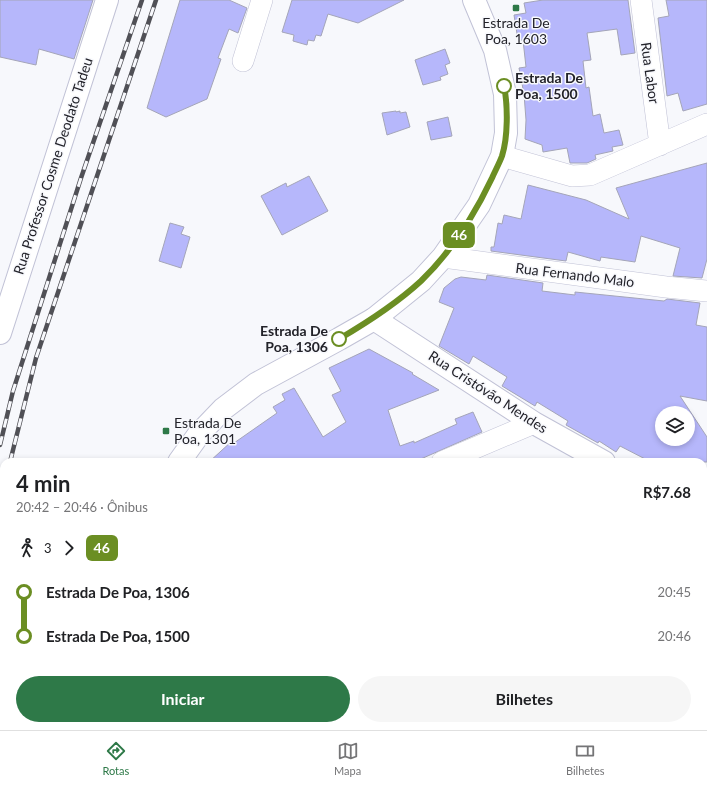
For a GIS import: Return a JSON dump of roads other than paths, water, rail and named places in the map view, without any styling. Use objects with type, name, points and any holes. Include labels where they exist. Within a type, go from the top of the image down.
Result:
[{"type":"main road","name":"Rua Professor Cosme Deodato Tadeu","points":[[0,333],[107,0]]},
{"type":"main road","points":[[182,458],[199,434],[224,409],[256,384],[374,319],[421,281],[443,258],[479,205],[502,156],[506,133],[506,94],[495,50],[474,0]]},
{"type":"main road","name":"Rua Cristóvão Mendes","points":[[374,319],[534,423],[597,458]]},
{"type":"street","points":[[243,61],[262,0]]},
{"type":"street","name":"Rua Labor","points":[[641,0],[660,145]]},
{"type":"street","points":[[502,156],[572,176],[590,175],[707,124]]},
{"type":"street","name":"Rua Fernando Malo","points":[[443,258],[707,291]]},
{"type":"street","points":[[451,458],[534,423]]},
{"type":"railway","points":[[0,445],[13,391],[81,178],[142,0]]},
{"type":"railway","points":[[11,458],[36,358],[156,0]]},
{"type":"place","name":"Estrada De Poa, 1603","points":[[516,8]]},
{"type":"place","name":"Estrada De Poa, 1500","points":[[504,86]]},
{"type":"place","name":"Estrada De Poa, 1306","points":[[339,339]]},
{"type":"place","name":"Estrada De Poa, 1301","points":[[166,431]]}]
